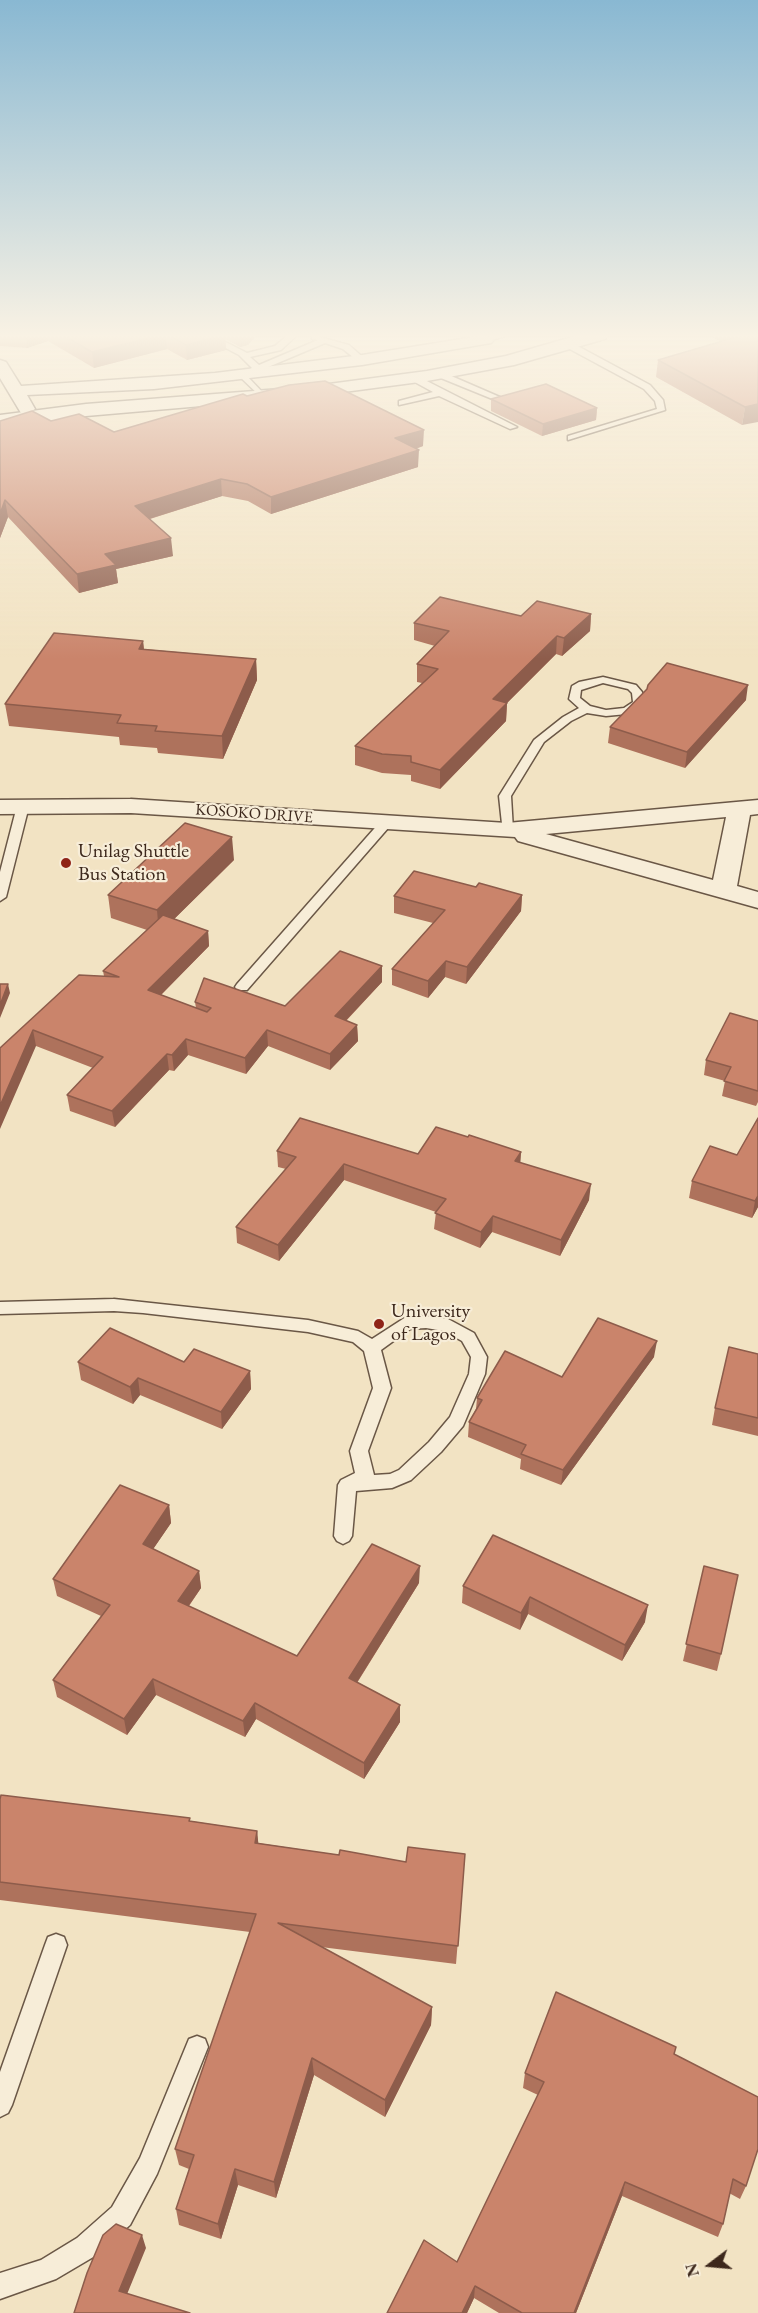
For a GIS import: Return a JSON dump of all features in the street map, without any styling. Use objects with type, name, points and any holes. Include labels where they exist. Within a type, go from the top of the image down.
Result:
[{"type":"street","name":"KOSOKO DRIVE","points":[[12,806],[130,806],[507,830],[748,808],[724,890]]},
{"type":"street","name":"KOSOKO DRIVE","points":[[507,830],[758,900]]},
{"type":"lane","points":[[507,830],[505,796],[540,740],[567,718],[586,709],[617,713],[634,707],[640,697],[637,692],[624,684],[593,681],[576,688],[573,693],[578,705],[586,709]]},
{"type":"lane","points":[[0,897],[12,806]]},
{"type":"lane","points":[[242,987],[385,824]]},
{"type":"lane","points":[[0,1308],[114,1305],[143,1307],[308,1326],[358,1338],[372,1348],[382,1388],[359,1451],[365,1476],[347,1485]]},
{"type":"lane","points":[[347,1485],[392,1481],[405,1475],[435,1447],[457,1421],[477,1374],[479,1357],[468,1337],[448,1325],[426,1322],[406,1323],[372,1348]]},
{"type":"lane","points":[[344,1536],[347,1485]]},
{"type":"lane","points":[[0,2105],[57,1945]]},
{"type":"lane","points":[[0,2286],[47,2270],[86,2247],[121,2216],[149,2166],[197,2047]]},
{"type":"building","points":[[0,443],[405,443],[419,450],[271,497],[247,484],[221,479],[135,506],[171,538],[105,554],[116,565],[77,574],[5,500],[0,514]]},
{"type":"building","points":[[440,597],[521,616],[537,601],[591,614],[564,638],[557,636],[493,699],[507,703],[440,770],[411,762],[411,756],[382,754],[355,746],[438,669],[417,664],[449,631],[414,623]]},
{"type":"building","points":[[54,633],[143,641],[139,649],[256,659],[222,736],[155,731],[157,726],[117,723],[121,715],[5,704]]},
{"type":"building","points":[[667,663],[748,685],[687,752],[610,727],[647,689]]},
{"type":"building","points":[[185,823],[232,837],[157,910],[108,895]]},
{"type":"building","points":[[414,871],[476,887],[479,883],[522,895],[467,967],[446,961],[428,981],[392,969],[445,910],[394,896]]},
{"type":"building","points":[[163,915],[208,931],[148,990],[207,1012],[211,1008],[195,1002],[204,978],[285,1006],[340,951],[382,966],[335,1016],[357,1025],[330,1054],[267,1030],[245,1058],[186,1039],[172,1055],[167,1054],[112,1111],[67,1095],[103,1057],[33,1030],[0,1106],[0,1048],[79,975],[119,977],[103,971]]},
{"type":"building","points":[[0,984],[8,984],[0,1005]]},
{"type":"building","points":[[730,1013],[758,1021],[758,1091],[724,1081],[731,1067],[706,1060]]},
{"type":"building","points":[[300,1118],[418,1154],[436,1127],[521,1152],[515,1161],[591,1184],[561,1240],[493,1216],[481,1232],[435,1213],[446,1199],[344,1164],[278,1245],[236,1227],[296,1157],[277,1151]]},
{"type":"building","points":[[758,1118],[758,1196],[755,1201],[692,1181],[710,1146],[737,1155]]},
{"type":"building","points":[[598,1318],[657,1341],[563,1470],[521,1454],[526,1445],[469,1422],[482,1400],[477,1398],[505,1351],[562,1377]]},
{"type":"building","points":[[110,1328],[184,1362],[194,1349],[250,1371],[221,1412],[138,1378],[130,1387],[78,1362]]},
{"type":"building","points":[[729,1347],[758,1354],[758,1418],[715,1408]]},
{"type":"building","points":[[120,1485],[169,1505],[143,1544],[199,1571],[178,1601],[297,1656],[372,1544],[420,1566],[349,1678],[400,1705],[364,1763],[255,1703],[243,1721],[153,1679],[124,1719],[53,1680],[110,1605],[53,1579]]},
{"type":"building","points":[[493,1535],[648,1605],[625,1645],[530,1597],[521,1613],[463,1586]]},
{"type":"building","points":[[704,1566],[738,1575],[721,1654],[686,1644]]},
{"type":"building","points":[[1,1795],[190,1818],[189,1821],[257,1831],[255,1843],[339,1855],[340,1850],[406,1862],[408,1847],[465,1854],[458,1946],[278,1923],[432,2007],[385,2100],[312,2058],[274,2182],[235,2169],[218,2224],[176,2209],[194,2155],[175,2149],[256,1914],[0,1882]]},
{"type":"building","points":[[556,1992],[676,2047],[674,2054],[758,2097],[758,2149],[746,2186],[733,2179],[723,2224],[625,2182],[574,2313],[522,2313],[475,2286],[462,2313],[387,2313],[424,2240],[457,2262],[544,2082],[525,2073]]},
{"type":"building","points":[[116,2224],[142,2235],[119,2291],[190,2313],[74,2313],[103,2235]]},
{"type":"place","name":"Unilag Shuttle Bus Station","points":[[66,863]]},
{"type":"place","name":"University of Lagos","points":[[379,1324]]}]
